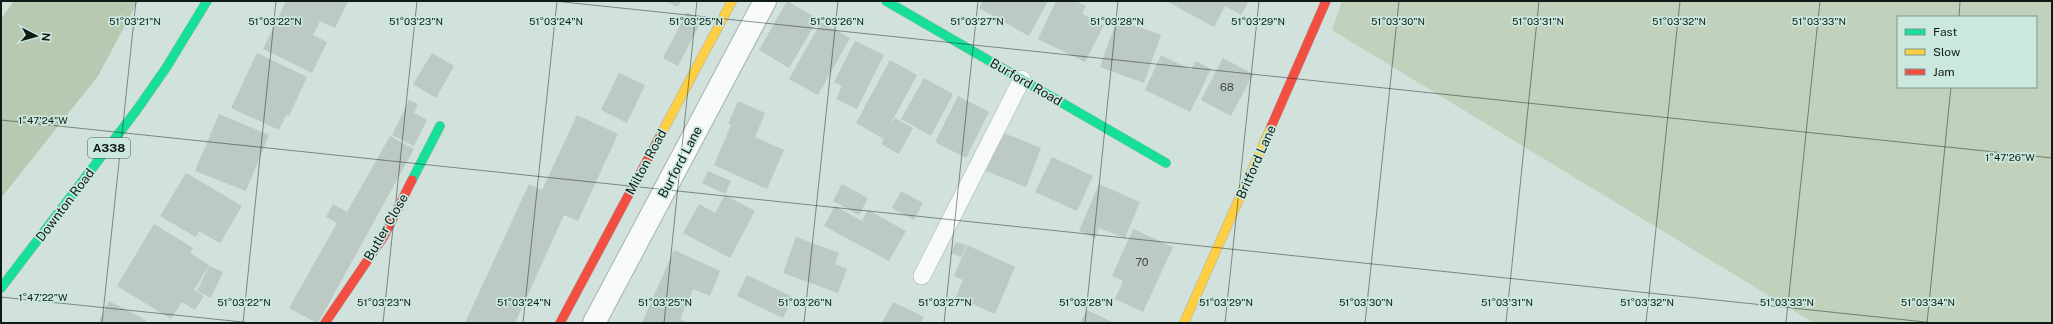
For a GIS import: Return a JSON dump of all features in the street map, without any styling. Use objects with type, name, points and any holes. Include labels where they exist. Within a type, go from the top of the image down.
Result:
[{"type":"main road","name":"Downton Road","points":[[1,288],[136,111],[166,68],[207,1]]},
{"type":"main road","name":"Milton Road","points":[[560,323],[732,1]]},
{"type":"main road","name":"Burford Road","points":[[889,1],[1166,163]]},
{"type":"main road","name":"Britford Lane","points":[[1184,323],[1316,27],[1326,1]]},
{"type":"main road","name":"Butler Close","points":[[326,323],[384,236],[440,126]]},
{"type":"street","name":"Burford Lane","points":[[594,323],[765,1]]},
{"type":"lane","points":[[922,276],[1022,79]]},
{"type":"green space","points":[[14,1],[138,1],[98,76],[1,198],[1,19]]},
{"type":"green space","points":[[1342,1],[2052,1],[2052,323],[1814,323],[1332,30]]},
{"type":"building","points":[[286,1],[348,2],[335,28],[320,21],[313,35],[327,42],[312,73],[263,49]]},
{"type":"building","points":[[665,1],[681,1],[678,7]]},
{"type":"building","points":[[787,1],[818,19],[789,68],[759,50]]},
{"type":"building","points":[[983,1],[1048,1],[1029,36],[979,8]]},
{"type":"building","points":[[1056,1],[1075,1],[1086,6],[1082,14],[1104,25],[1085,62],[1038,39]]},
{"type":"building","points":[[1166,1],[1249,1],[1241,15],[1225,6],[1214,27]]},
{"type":"building","points":[[687,12],[702,20],[678,66],[663,58]]},
{"type":"building","points":[[1117,19],[1161,35],[1144,83],[1100,67]]},
{"type":"building","points":[[821,22],[850,38],[818,95],[789,79]]},
{"type":"building","points":[[855,41],[884,55],[857,109],[836,99],[842,86],[834,82]]},
{"type":"building","points":[[257,53],[307,77],[289,116],[286,115],[279,130],[231,108]]},
{"type":"building","points":[[432,53],[454,66],[436,98],[413,84]]},
{"type":"building","points":[[1161,55],[1191,70],[1196,61],[1211,69],[1190,112],[1145,90]]},
{"type":"building","points":[[1223,58],[1253,74],[1231,116],[1201,100]]},
{"type":"building","points":[[890,60],[917,75],[887,131],[895,118],[913,128],[899,154],[881,144],[884,139],[856,123]]},
{"type":"building","points":[[619,73],[645,85],[627,123],[601,110]]},
{"type":"building","points":[[924,78],[953,94],[931,136],[901,119]]},
{"type":"building","points":[[958,96],[989,112],[966,158],[935,142]]},
{"type":"building","points":[[409,100],[418,104],[414,113],[427,120],[414,146],[392,135]]},
{"type":"building","points":[[738,101],[765,113],[755,137],[784,150],[767,189],[714,165],[731,125],[728,124]]},
{"type":"building","points":[[219,114],[269,135],[246,191],[195,171]]},
{"type":"building","points":[[577,115],[618,134],[578,221],[564,215],[515,323],[465,323],[529,184],[542,190]]},
{"type":"building","points":[[1001,132],[1041,148],[1026,187],[986,171]]},
{"type":"building","points":[[390,136],[414,149],[317,323],[289,308],[337,223],[326,217],[333,204],[347,212]]},
{"type":"building","points":[[1052,157],[1093,176],[1077,211],[1035,192]]},
{"type":"building","points":[[708,171],[731,181],[725,194],[702,183]]},
{"type":"building","points":[[186,173],[242,206],[220,243],[199,231],[196,237],[160,216]]},
{"type":"building","points":[[842,184],[868,198],[859,215],[833,201]]},
{"type":"building","points":[[1099,184],[1140,202],[1125,238],[1099,228],[1095,238],[1079,231]]},
{"type":"building","points":[[901,191],[923,203],[914,220],[892,208]]},
{"type":"building","points":[[725,195],[755,211],[730,258],[683,233],[699,204],[715,213]]},
{"type":"building","points":[[835,206],[862,221],[868,210],[906,231],[889,261],[824,226]]},
{"type":"building","points":[[154,224],[193,248],[190,253],[209,265],[194,290],[204,296],[195,310],[182,302],[171,319],[117,286]]},
{"type":"building","points":[[1133,229],[1173,247],[1143,312],[1115,299],[1123,281],[1112,276]]},
{"type":"building","points":[[796,237],[839,253],[835,264],[847,269],[838,293],[783,273]]},
{"type":"building","points":[[956,242],[966,245],[961,257],[951,253]]},
{"type":"building","points":[[967,245],[1015,267],[995,314],[956,297],[963,280],[954,276]]},
{"type":"building","points":[[674,250],[720,271],[710,296],[693,289],[680,319],[689,323],[642,323]]},
{"type":"building","points":[[209,266],[223,272],[211,298],[197,291]]},
{"type":"building","points":[[747,275],[793,297],[783,318],[737,296]]},
{"type":"building","points":[[109,301],[146,320],[145,323],[98,323]]},
{"type":"building","points":[[893,302],[924,317],[921,323],[882,323]]},
{"type":"building","points":[[1087,310],[1114,323],[1080,323]]},
{"type":"traffic: fast","points":[[1,288],[136,111],[166,68],[207,1]]},
{"type":"traffic: fast","points":[[886,1],[1166,163]]},
{"type":"traffic: fast","points":[[412,180],[440,126]]},
{"type":"traffic: slow","points":[[659,138],[732,1]]},
{"type":"traffic: slow","points":[[1184,323],[1271,127]]},
{"type":"traffic: jam","points":[[1271,127],[1326,1]]},
{"type":"traffic: jam","points":[[560,323],[659,138]]},
{"type":"traffic: jam","points":[[325,323],[384,236],[412,180]]}]
